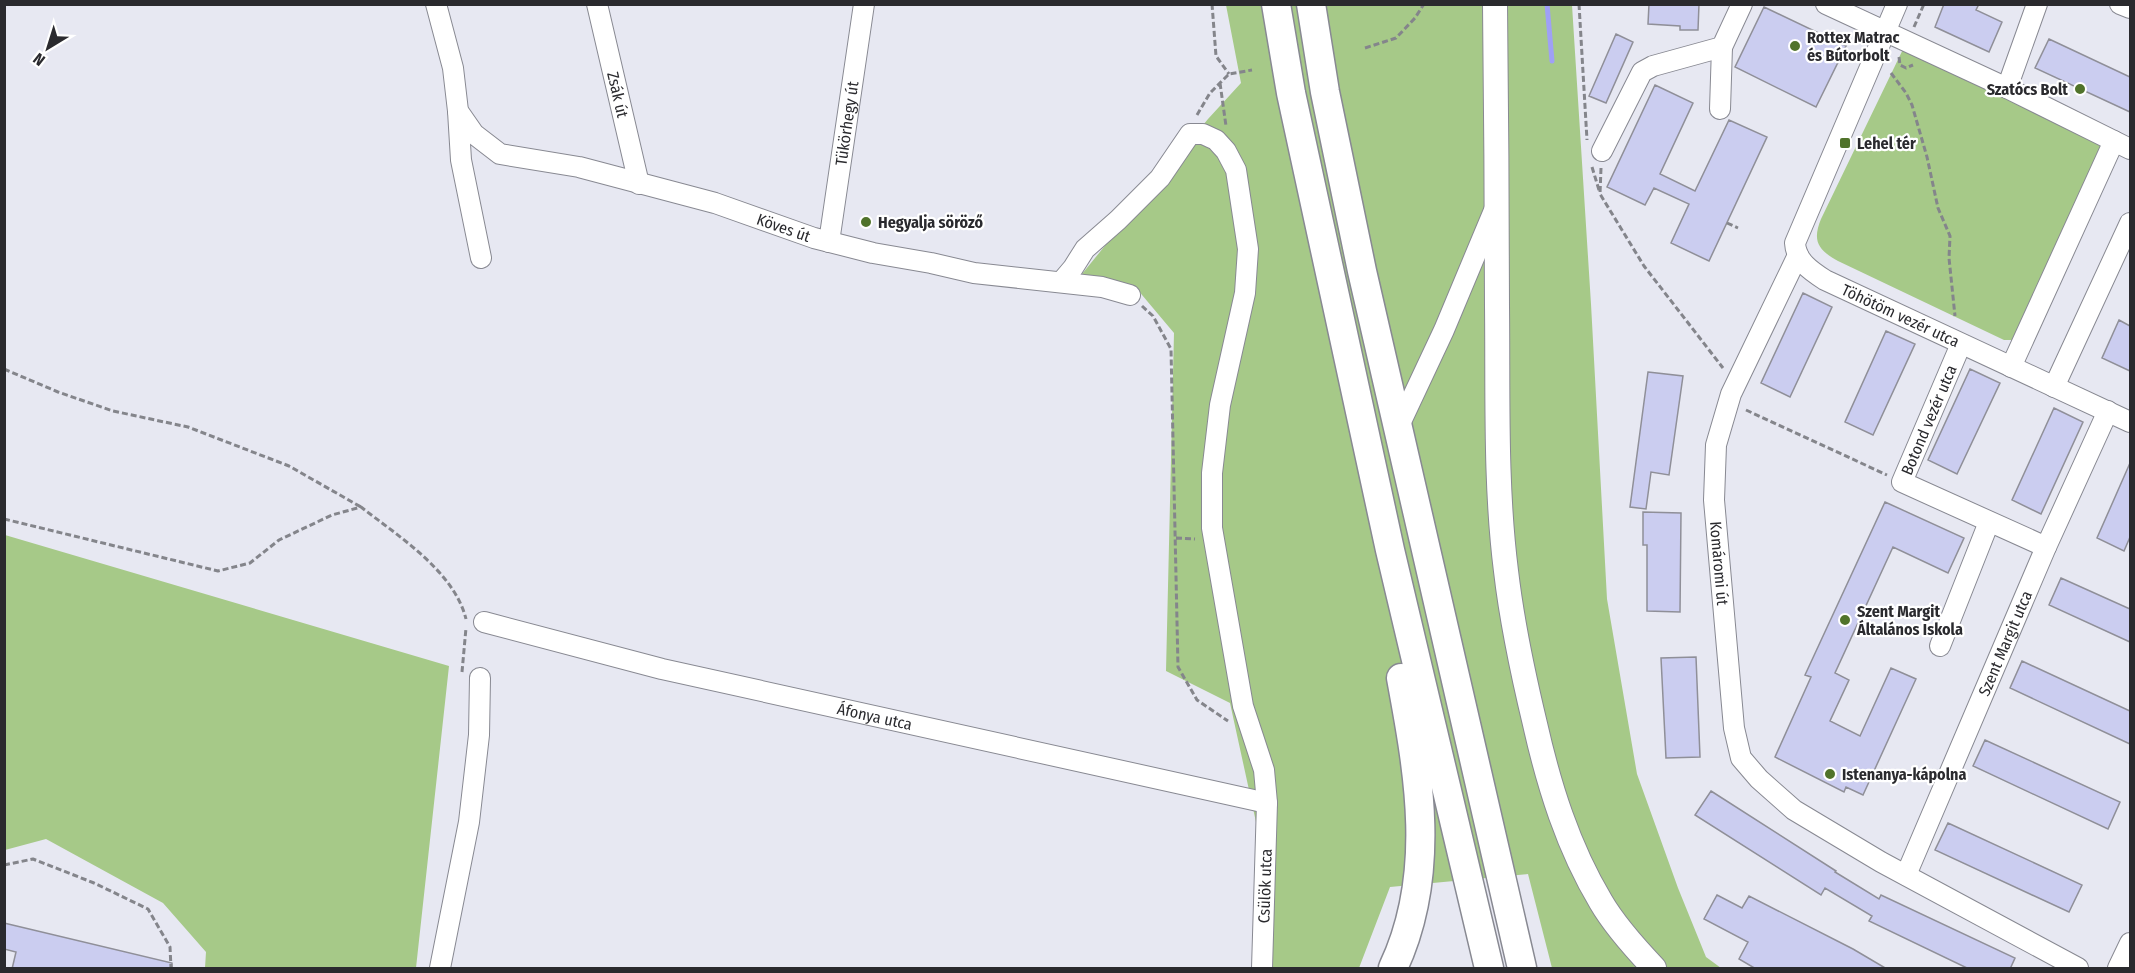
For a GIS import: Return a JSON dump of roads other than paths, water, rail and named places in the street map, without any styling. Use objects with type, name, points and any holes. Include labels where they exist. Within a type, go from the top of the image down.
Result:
[{"type":"highway","points":[[1276,4],[1293,104],[1390,550],[1489,969]]},
{"type":"highway","points":[[1311,4],[1325,92],[1358,248],[1522,969]]},
{"type":"highway","points":[[1390,550],[1392,629],[1417,760],[1422,822],[1416,897],[1409,927],[1393,969]]},
{"type":"main road","points":[[1495,4],[1498,408],[1501,506],[1506,570],[1524,677],[1552,790],[1575,854],[1602,904],[1654,969]]},
{"type":"street","name":"Köves út","points":[[436,4],[453,68],[460,160],[481,258]]},
{"type":"street","name":"Zsák út","points":[[597,4],[639,184]]},
{"type":"street","name":"Tükörhegy út","points":[[829,242],[864,4]]},
{"type":"street","points":[[1720,109],[1722,47],[1742,4]]},
{"type":"street","points":[[1826,4],[2007,88],[2122,145],[2011,367]]},
{"type":"street","name":"Komáromi út","points":[[1898,4],[1795,243],[1798,255],[1726,407],[1716,445],[1713,500],[1734,728],[1741,758],[1759,779],[1794,810],[1861,851],[2073,967]]},
{"type":"street","points":[[2007,88],[2037,4]]},
{"type":"street","points":[[2120,4],[2130,8]]},
{"type":"street","points":[[1593,151],[1642,72],[1653,66],[1722,47]]},
{"type":"street","name":"Köves út","points":[[458,111],[474,134],[500,154],[579,167],[715,203],[829,242],[873,253],[931,262],[974,273],[1062,281],[1102,287],[1130,295]]},
{"type":"street","name":"Csülök utca","points":[[1062,281],[1085,249],[1118,220],[1160,177],[1190,134],[1203,134],[1221,145],[1236,170],[1248,249],[1245,293],[1220,405],[1212,473],[1212,528],[1243,706],[1264,770],[1268,803],[1262,969]]},
{"type":"street","points":[[1398,428],[1444,330],[1497,203]]},
{"type":"street","points":[[2054,387],[2130,223]]},
{"type":"street","name":"Töhötöm vezér utca","points":[[1798,255],[1807,267],[1825,280],[2130,422]]},
{"type":"street","name":"Botond vezér utca","points":[[1961,344],[1902,483],[2046,547]]},
{"type":"street","name":"Szent Margit utca","points":[[1906,875],[2046,547],[2108,411]]},
{"type":"street","points":[[1940,646],[1989,522]]},
{"type":"street","name":"Áfonya utca","points":[[475,619],[662,669],[1268,803]]},
{"type":"street","points":[[440,969],[470,822],[479,735],[480,678]]},
{"type":"street","points":[[2118,969],[2130,943]]},
{"type":"waterway","points":[[1547,4],[1552,61]]},
{"type":"place","name":"Rottex Matrac és Bútorbolt","points":[[1795,46]]},
{"type":"place","name":"Szatócs Bolt","points":[[2080,89]]},
{"type":"place","name":"Lehel tér","points":[[1845,143]]},
{"type":"place","name":"Hegyalja söröző","points":[[866,222]]},
{"type":"place","name":"Szent Margit Általános Iskola","points":[[1845,620]]},
{"type":"place","name":"Istenanya-kápolna","points":[[1830,774]]}]
